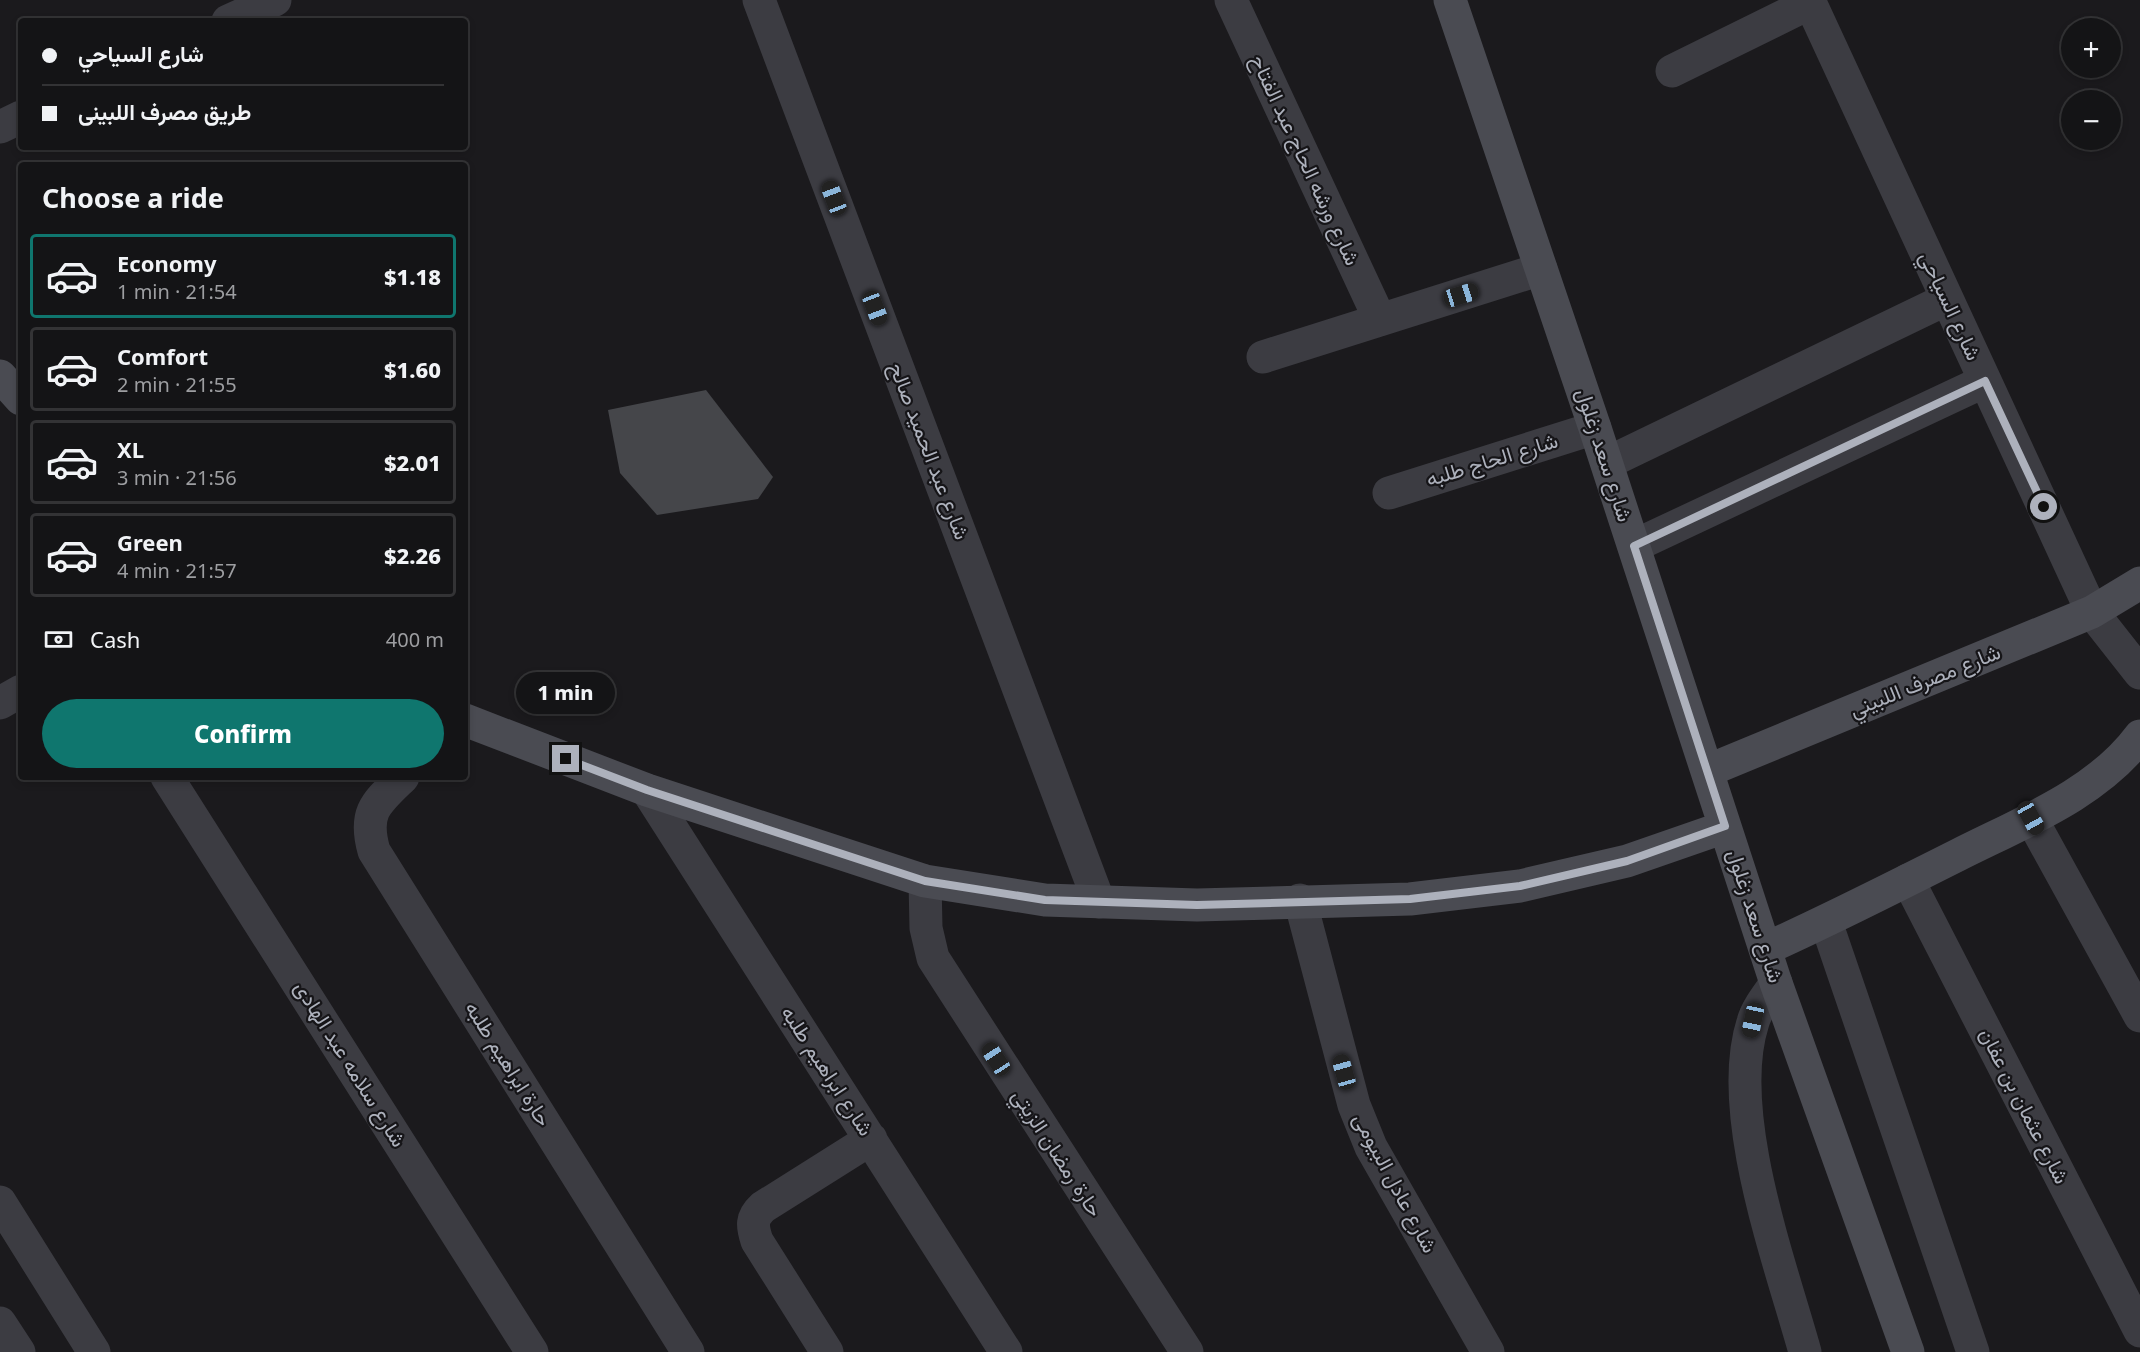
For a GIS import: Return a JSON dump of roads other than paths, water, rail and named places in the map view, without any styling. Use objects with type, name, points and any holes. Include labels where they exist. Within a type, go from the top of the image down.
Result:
[{"type":"main road","name":"شارع سعد زغلول","points":[[1450,0],[1607,463],[1776,983],[1908,1352]]},
{"type":"main road","points":[[0,376],[18,396]]},
{"type":"main road","name":"شارع مصرف اللبيني","points":[[1707,771],[2092,612],[2140,583]]},
{"type":"main road","points":[[468,721],[647,790],[925,881],[1045,900],[1197,905],[1300,900],[1410,899],[1520,886],[1627,861],[1725,826]]},
{"type":"main road","points":[[1765,949],[1827,922],[2031,818],[2109,770],[2137,749]]},
{"type":"street","points":[[235,18],[275,0]]},
{"type":"street","name":"شارع عبد الحميد صالح","points":[[759,0],[1099,902]]},
{"type":"street","name":"شارع ورشه الحاج عبد الفتاح","points":[[1230,0],[1380,320]]},
{"type":"street","points":[[1672,71],[1809,2]]},
{"type":"street","name":"شارع السياحي","points":[[1809,2],[2092,612],[2140,674]]},
{"type":"street","points":[[0,128],[18,119]]},
{"type":"street","points":[[1263,357],[1541,269]]},
{"type":"street","points":[[1607,463],[1947,299]]},
{"type":"street","points":[[1634,546],[1985,381]]},
{"type":"street","name":"شارع الحاج طلبه","points":[[1389,493],[1595,428]]},
{"type":"street","points":[[0,703],[18,694]]},
{"type":"street","name":"شارع سلامه عبد الهادى","points":[[169,780],[532,1352]]},
{"type":"street","name":"حارة ابراهيم طلبه","points":[[400,780],[378,801],[371,814],[369,831],[374,851],[688,1352]]},
{"type":"street","name":"شارع ابراهيم طلبه","points":[[647,790],[1006,1352]]},
{"type":"street","points":[[2031,818],[2140,1016]]},
{"type":"street","name":"شارع عثمان بن عفان","points":[[1908,880],[2140,1331]]},
{"type":"street","name":"حارة رمضان الزيتي","points":[[925,881],[926,928],[933,958],[1186,1352]]},
{"type":"street","name":"شارع عادل البيومى","points":[[1300,900],[1342,1065],[1354,1105],[1371,1147],[1488,1352]]},
{"type":"street","points":[[1827,922],[1973,1352]]},
{"type":"street","points":[[1776,983],[1753,1020],[1744,1061],[1747,1120],[1756,1178],[1805,1352]]},
{"type":"street","points":[[827,1352],[757,1241],[752,1226],[753,1219],[763,1207],[871,1139]]},
{"type":"street","points":[[0,1202],[94,1352]]},
{"type":"street","points":[[0,1323],[19,1352]]}]
